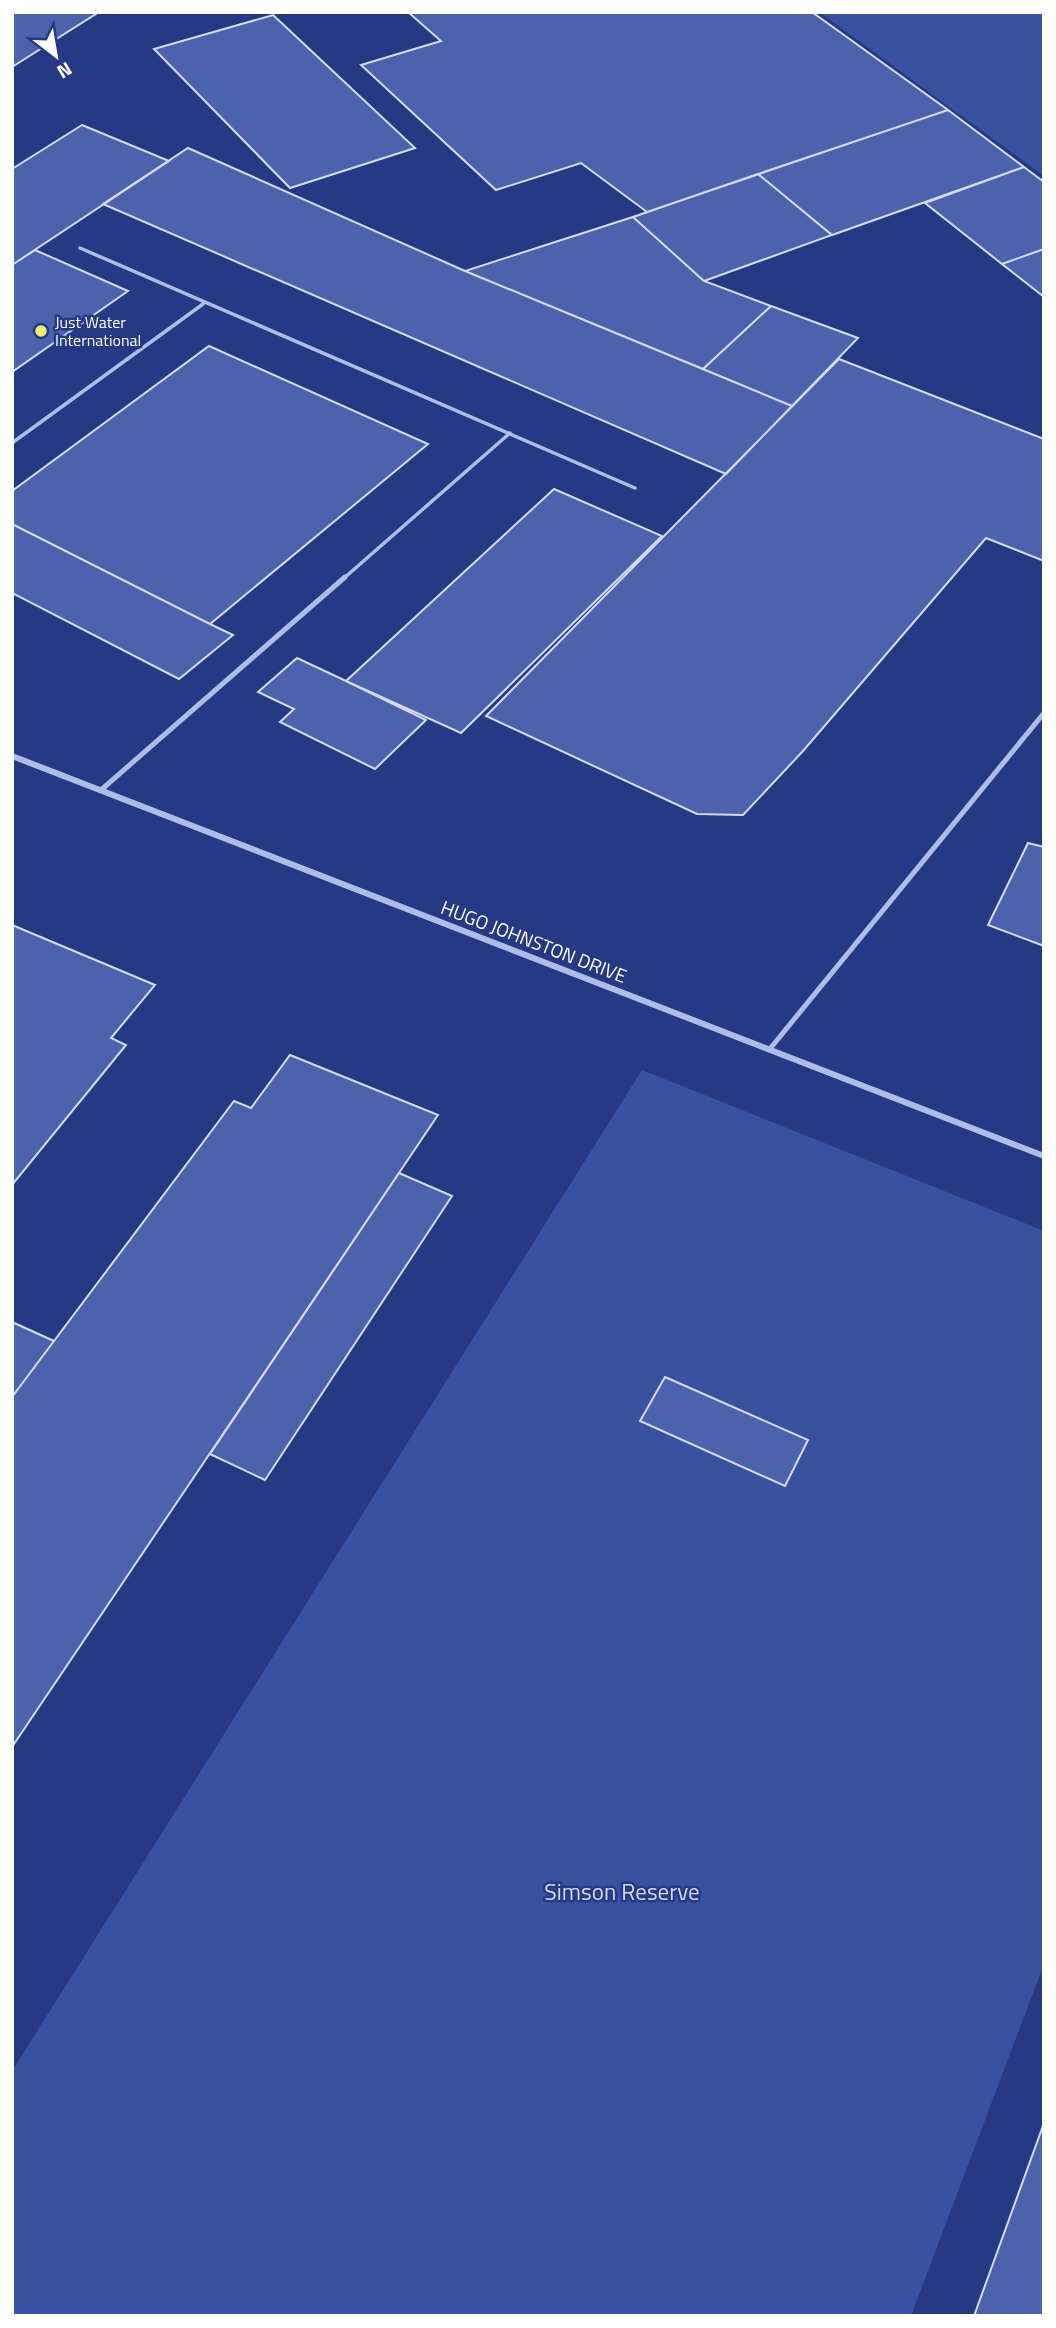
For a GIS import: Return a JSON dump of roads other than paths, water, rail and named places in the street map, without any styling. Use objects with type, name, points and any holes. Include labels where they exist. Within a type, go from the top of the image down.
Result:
[{"type":"street","name":"HUGO JOHNSTON DRIVE","points":[[12,756],[1044,1156]]},
{"type":"lane","points":[[80,248],[203,304],[635,488]]},
{"type":"lane","points":[[12,443],[203,304]]},
{"type":"lane","points":[[101,790],[510,433]]},
{"type":"lane","points":[[769,1050],[1044,713]]},
{"type":"place","name":"Just Water International","points":[[41,331]]},
{"type":"park label","name":"Simson Reserve","points":[[622,1891]]}]
